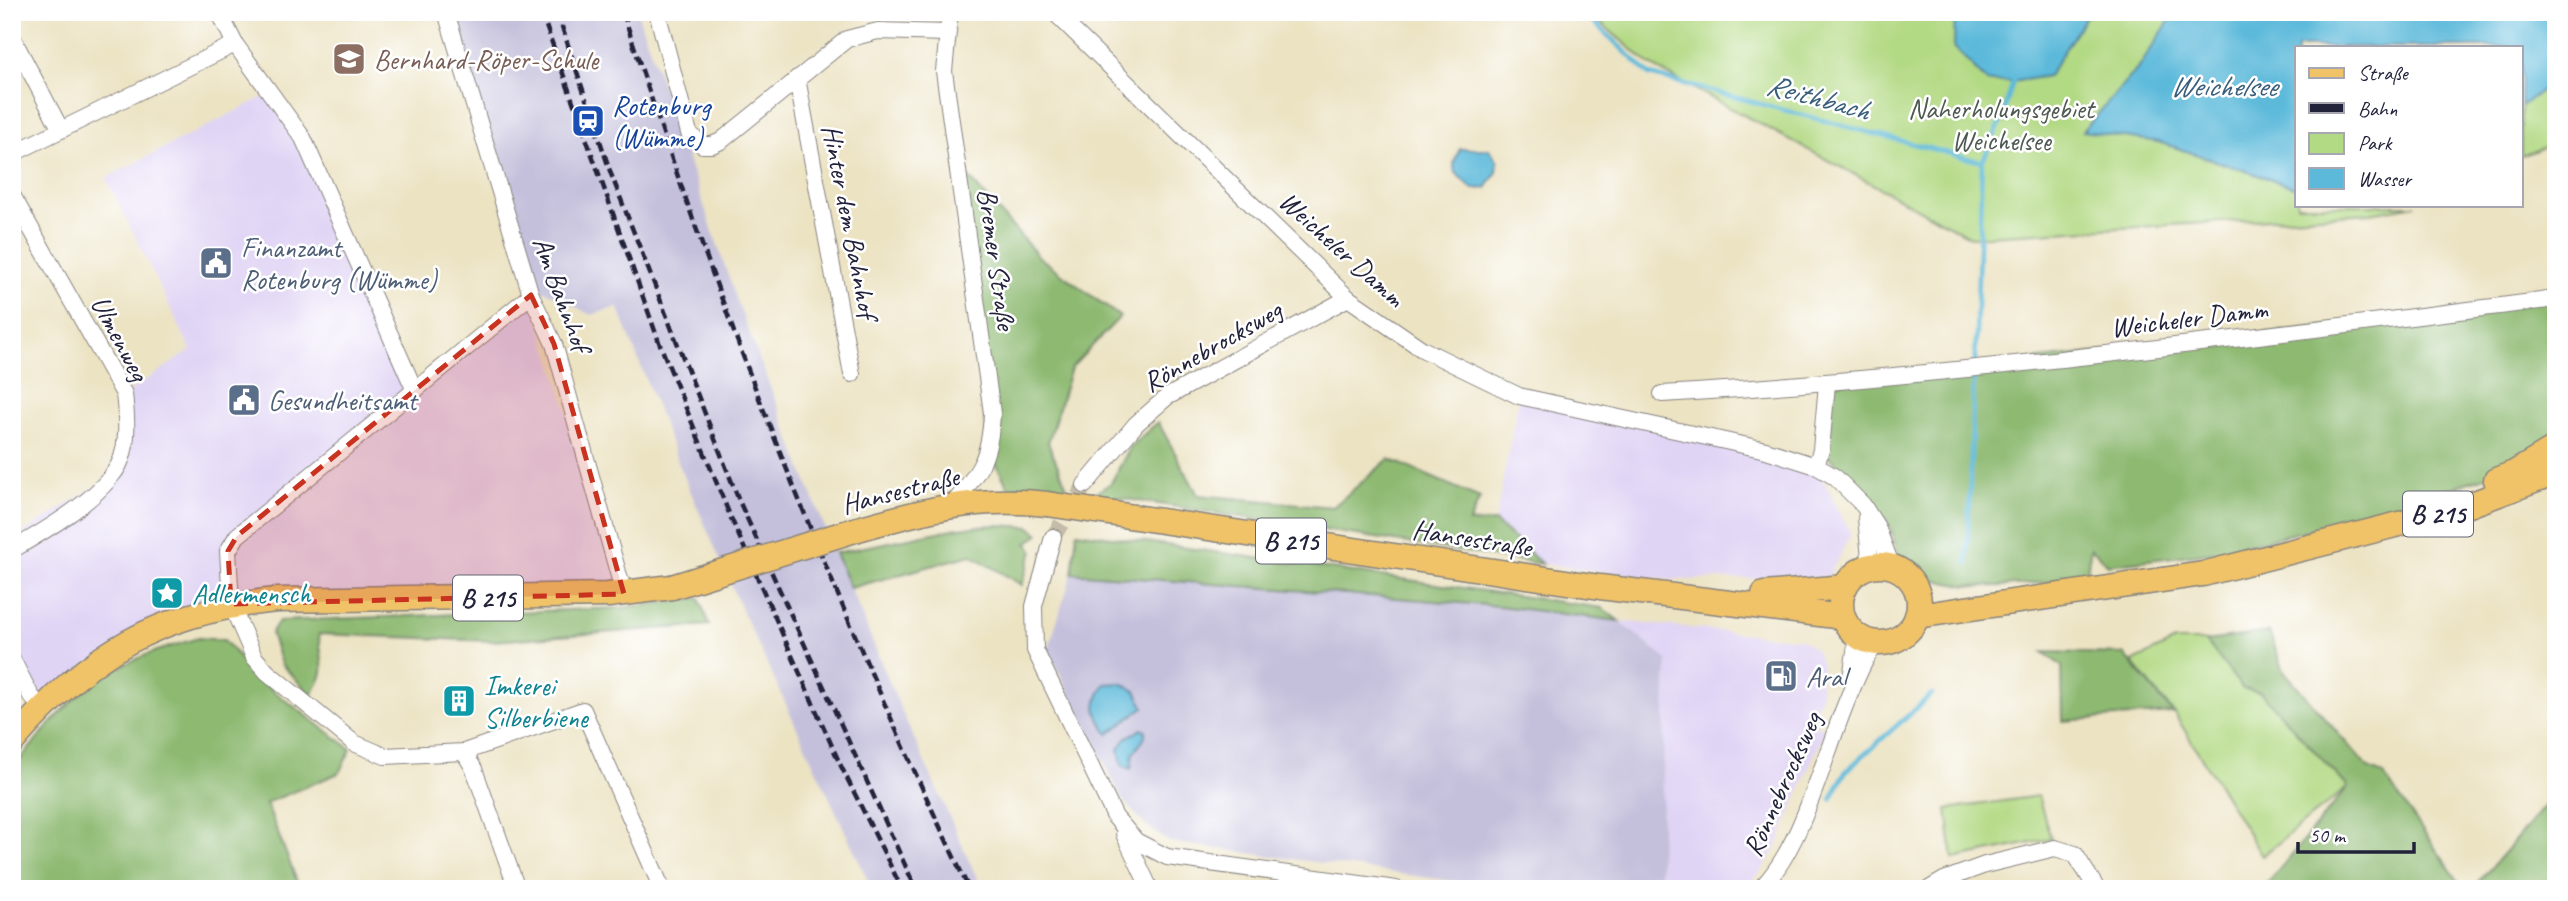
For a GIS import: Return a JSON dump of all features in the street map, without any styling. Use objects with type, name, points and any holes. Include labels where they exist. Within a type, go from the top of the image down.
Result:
[{"type":"main road","points":[[2318,546],[2514,473],[2556,448]]},
{"type":"main road","name":"B 215","points":[[1917,603],[2059,593],[2203,574],[2458,509],[2556,473]]},
{"type":"main road","points":[[2318,546],[2483,515],[2556,492]]},
{"type":"main road","name":"Hansestraße","points":[[231,604],[277,600],[624,594],[672,587],[954,503],[1006,501],[1096,511],[1588,585],[1711,598],[1848,625]]},
{"type":"main road","points":[[1878,565],[1892,567],[1906,575],[1917,603],[1905,634],[1890,642],[1878,643],[1848,625],[1841,599],[1845,587],[1863,569],[1878,565]]},
{"type":"main road","name":"Hansestraße","points":[[1711,598],[1845,587]]},
{"type":"main road","name":"B 215","points":[[12,742],[42,708],[77,676],[147,631],[194,613],[231,604]]},
{"type":"street","points":[[219,12],[235,44],[303,138],[415,391]]},
{"type":"street","name":"Am Bahnhof","points":[[446,12],[531,295],[554,344],[624,594]]},
{"type":"street","points":[[657,12],[689,133],[702,145],[721,141],[833,47],[862,33],[946,33]]},
{"type":"street","name":"Bremer Straße","points":[[950,12],[944,71],[992,413],[989,450],[984,464],[954,503]]},
{"type":"street","name":"Weicheler Damm","points":[[1054,12],[1348,298],[1422,349],[1520,396],[1766,450],[1816,466],[1835,477],[1863,505],[1877,527],[1892,567]]},
{"type":"street","points":[[12,37],[61,130]]},
{"type":"street","points":[[12,154],[235,44]]},
{"type":"street","name":"Hinter dem Bahnhof","points":[[797,78],[852,374]]},
{"type":"street","name":"Ulmenweg","points":[[12,195],[124,394],[126,433],[115,472],[79,504],[12,550]]},
{"type":"street","points":[[531,295],[237,536],[228,551],[231,604],[254,657],[267,672],[355,743],[385,756],[464,752],[583,710],[662,889]]},
{"type":"street","name":"Rönnebrocksweg","points":[[1085,485],[1136,424],[1167,397],[1348,298]]},
{"type":"street","name":"Weicheler Damm","points":[[1662,394],[1827,384],[1989,368],[2556,299]]},
{"type":"street","points":[[1816,466],[1821,450],[1827,384]]},
{"type":"street","points":[[1863,505],[1870,545],[1870,557],[1863,569]]},
{"type":"street","points":[[1054,537],[1036,596],[1033,629],[1035,650],[1150,889]]},
{"type":"street","name":"Rönnebrocksweg","points":[[1848,625],[1856,645],[1848,698]]},
{"type":"street","name":"Rönnebrocksweg","points":[[1760,889],[1786,854],[1848,698],[1870,651],[1878,643]]},
{"type":"street","points":[[12,659],[32,696],[42,708]]},
{"type":"street","points":[[464,752],[474,769],[517,889]]},
{"type":"street","points":[[1115,817],[1136,841],[1167,857],[1396,889]]},
{"type":"street","points":[[1929,889],[1944,880],[1985,865],[2055,848],[2075,854],[2097,889]]},
{"type":"highlighted area","points":[[531,295],[554,344],[624,594],[231,604],[228,551],[237,536]]},
{"type":"shaded area","points":[[446,12],[637,12],[738,304],[823,523],[899,705],[982,889],[872,889],[739,604],[679,465],[618,307],[591,315],[546,291],[531,295]]},
{"type":"shaded area","points":[[271,93],[303,138],[415,391],[531,295],[624,594],[194,613],[42,708],[12,654],[12,540],[124,468],[127,393],[191,350],[106,178]]},
{"type":"shaded area","points":[[1519,396],[1816,466],[1851,534],[1828,577],[1672,580],[1542,564],[1495,522]]},
{"type":"shaded area","points":[[1072,573],[1499,606],[1619,621],[1667,660],[1659,889],[1509,889],[1169,842],[1144,824],[1122,799],[1048,650]]},
{"type":"shaded area","points":[[1619,621],[1801,639],[1815,649],[1822,664],[1821,695],[1811,723],[1825,729],[1775,851],[1759,874],[1740,889],[1659,889],[1667,660]]},
{"type":"green space","name":"Naherholungsgebiet Weichelsee","points":[[1588,12],[2556,12],[2556,143],[2522,156],[2522,46],[2295,46],[2295,206],[2410,206],[2370,213],[1971,237],[1650,65]]},
{"type":"green space","points":[[956,163],[1039,257],[1120,317],[1071,368],[1048,443],[1069,492],[1008,487],[989,450]]},
{"type":"green space","points":[[2556,299],[2556,442],[2498,473],[2339,523],[2215,552],[2108,565],[2091,548],[2086,577],[1984,586],[1958,585],[1933,579],[1913,568],[1898,552],[1889,525],[1880,511],[1856,483],[1821,450],[1827,384]]},
{"type":"green space","points":[[1158,422],[1198,495],[1333,507],[1389,459],[1480,498],[1469,523],[1495,522],[1542,564],[1094,494],[1111,483],[1131,446]]},
{"type":"green space","points":[[996,525],[1030,527],[1039,534],[1027,543],[1033,550],[1022,585],[971,555],[850,588],[835,553],[958,528]]},
{"type":"green space","points":[[1077,532],[1602,608],[1619,621],[1499,606],[1072,573]]},
{"type":"green space","points":[[699,598],[709,625],[492,641],[319,634],[323,665],[317,686],[311,695],[281,664],[271,633],[279,621],[621,608]]},
{"type":"green space","points":[[2269,632],[2284,671],[2368,768],[2383,774],[2464,889],[2263,889],[2348,787],[2260,692],[2243,689],[2206,641]]},
{"type":"green space","points":[[198,638],[224,640],[260,681],[351,749],[339,773],[266,803],[300,889],[12,889],[14,766],[66,707],[102,677],[136,659]]},
{"type":"green space","points":[[2175,641],[2206,641],[2243,689],[2260,692],[2348,787],[2262,856],[2174,713],[2132,662]]},
{"type":"green space","points":[[2043,652],[2124,654],[2173,713],[2063,721],[2062,666]]},
{"type":"green space","points":[[2556,793],[2556,889],[2487,889],[2479,881]]},
{"type":"green space","points":[[2038,796],[2051,839],[1953,859],[1947,809]]},
{"type":"water","points":[[1955,12],[2089,12],[2048,76],[2012,82],[1987,82],[1954,47]]},
{"type":"water","name":"Weichelsee","points":[[2175,12],[2556,12],[2556,80],[2522,105],[2522,46],[2295,46],[2295,187],[2159,142],[2083,131],[2140,66]]},
{"type":"water","points":[[1460,149],[1489,149],[1498,162],[1497,172],[1486,188],[1473,189],[1455,172],[1454,163]]},
{"type":"water","points":[[1121,683],[1136,691],[1144,707],[1108,734],[1100,721],[1096,704],[1105,684]]},
{"type":"water","points":[[1142,729],[1146,730],[1144,739],[1133,754],[1131,769],[1122,765],[1119,749],[1127,737]]},
{"type":"waterway","name":"Reithbach","points":[[1583,12],[1650,75],[1982,162],[2002,119],[2014,78]]},
{"type":"waterway","points":[[1975,364],[1982,162]]},
{"type":"waterway","points":[[1967,564],[1974,372]]},
{"type":"waterway","points":[[1831,799],[1846,771],[1932,694]]},
{"type":"tunnel","points":[[1053,537],[1085,485]]},
{"type":"railway","points":[[541,12],[659,342],[731,518],[840,764],[902,889]]},
{"type":"railway","points":[[557,12],[611,174],[740,503],[916,889]]},
{"type":"railway","points":[[623,12],[699,235],[782,457],[872,675],[969,889]]},
{"type":"place","name":"Bernhard-Röper-Schule","points":[[349,59]]},
{"type":"place","name":"Rotenburg (Wümme)","points":[[588,121]]},
{"type":"place","name":"Finanzamt Rotenburg (Wümme)","points":[[216,263]]},
{"type":"place","name":"Gesundheitsamt","points":[[244,400]]},
{"type":"place","name":"Adlermensch","points":[[167,593]]},
{"type":"place","name":"Aral","points":[[1781,676]]},
{"type":"place","name":"Imkerei Silberbiene","points":[[459,701]]}]
